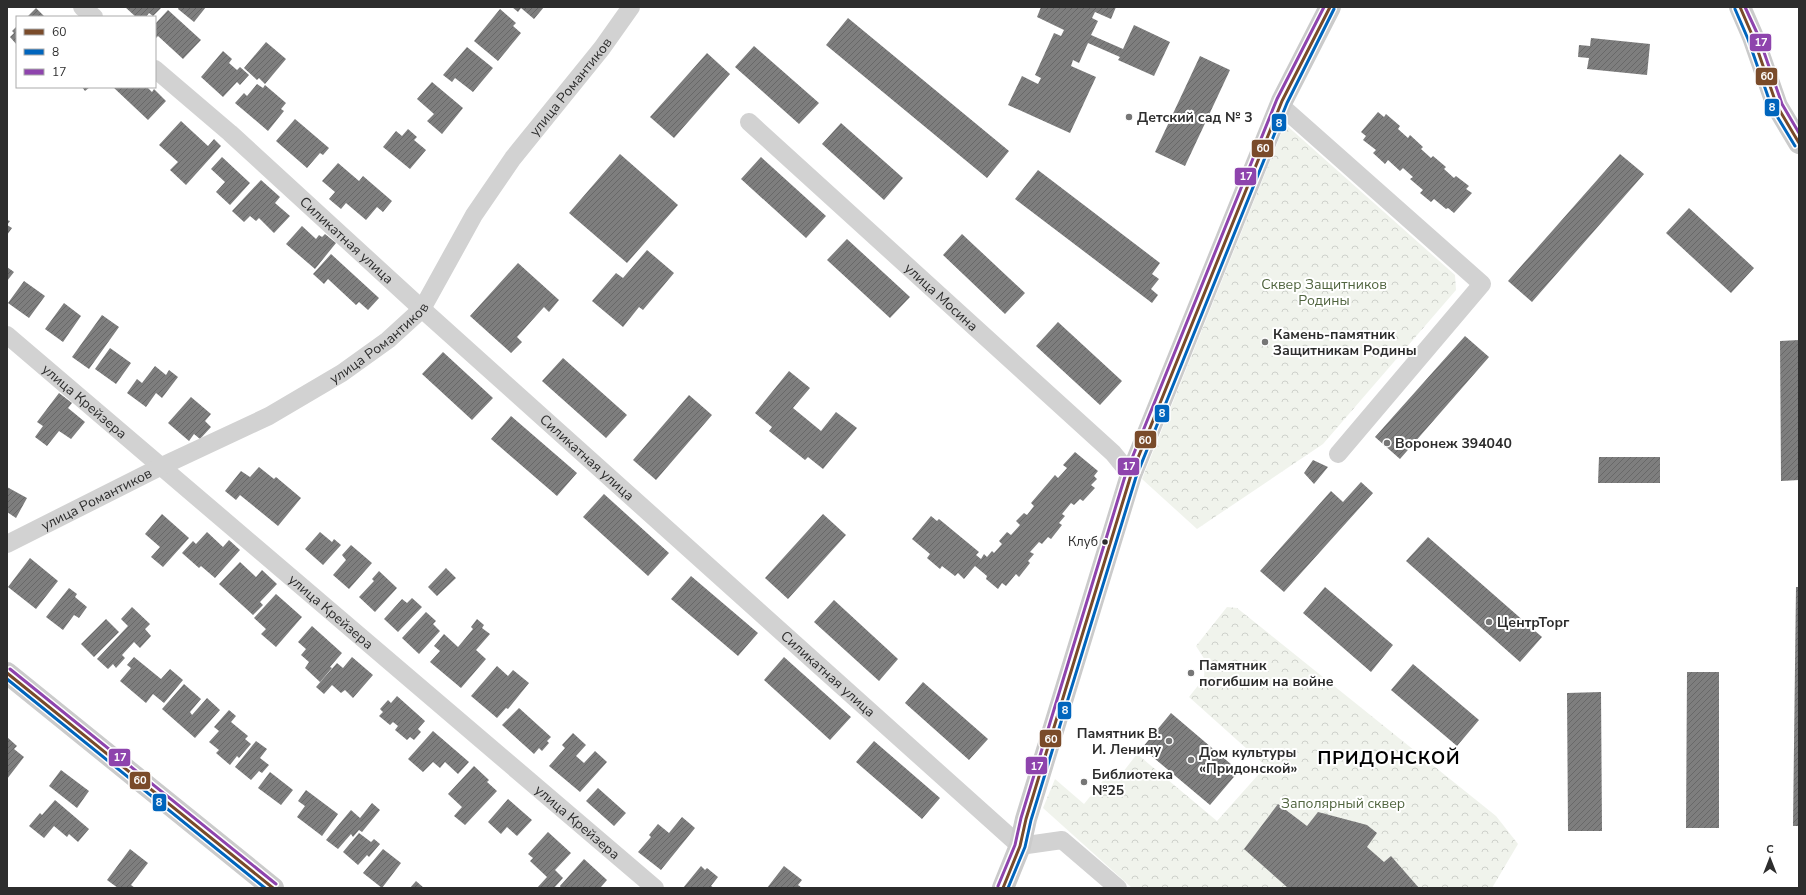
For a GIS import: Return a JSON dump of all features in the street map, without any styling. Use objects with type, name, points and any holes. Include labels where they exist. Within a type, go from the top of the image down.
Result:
[{"type":"street","points":[[82,7],[93,16]]},
{"type":"street","name":"улица Романтиков","points":[[7,544],[160,467],[268,416],[342,373],[388,340],[422,309],[474,215],[513,158],[602,48],[631,7]]},
{"type":"street","points":[[1003,888],[1020,846],[1026,819],[1131,475],[1280,105],[1330,7]]},
{"type":"street","points":[[1740,7],[1753,36],[1777,106],[1799,143]]},
{"type":"street","name":"Силикатная улица","points":[[156,70],[230,132],[422,309],[1020,846]]},
{"type":"street","points":[[1280,105],[1482,284],[1338,454]]},
{"type":"street","name":"улица Мосина","points":[[749,122],[1113,454],[1131,475]]},
{"type":"street","name":"улица Крейзера","points":[[7,335],[654,888]]},
{"type":"street","points":[[7,673],[272,888]]},
{"type":"street","points":[[1020,846],[1062,840],[1118,888]]},
{"type":"green space","name":"Сквер Защитников Родины","points":[[1285,124],[1455,275],[1456,290],[1323,444],[1197,529],[1142,479]]},
{"type":"green space","name":"Заполярный сквер","points":[[1227,607],[1237,608],[1496,816],[1518,844],[1492,888],[1132,888],[1043,808],[1055,779],[1084,804],[1106,777],[1123,772],[1137,754],[1217,821],[1266,766],[1189,697],[1204,678],[1205,660],[1196,646]]},
{"type":"building","points":[[125,7],[162,7],[153,16],[149,13],[147,16],[135,16]]},
{"type":"building","points":[[179,7],[206,7],[194,22],[178,9]]},
{"type":"building","points":[[512,7],[544,7],[534,19],[521,8],[518,12]]},
{"type":"building","points":[[1041,7],[1116,7],[1111,19],[1095,12],[1092,18],[1098,21],[1091,35],[1123,49],[1134,25],[1170,42],[1154,76],[1118,60],[1120,57],[1088,43],[1079,63],[1073,60],[1071,66],[1096,77],[1070,133],[1008,105],[1022,76],[1038,84],[1041,78],[1035,75],[1054,33],[1061,36],[1064,30],[1037,17]]},
{"type":"building","points":[[36,8],[44,16],[28,16]]},
{"type":"building","points":[[500,9],[516,23],[513,26],[521,33],[498,61],[474,41]]},
{"type":"building","points":[[168,10],[201,40],[183,59],[158,36],[156,38],[156,23]]},
{"type":"building","points":[[848,18],[1009,151],[987,178],[826,45]]},
{"type":"building","points":[[16,27],[16,44],[10,37],[14,33],[12,31]]},
{"type":"building","points":[[1591,38],[1650,44],[1647,75],[1587,69],[1589,58],[1578,57],[1579,45],[1590,46]]},
{"type":"building","points":[[266,42],[286,59],[265,84],[259,78],[257,80],[244,68]]},
{"type":"building","points":[[754,46],[819,103],[799,124],[735,67]]},
{"type":"building","points":[[467,47],[493,68],[473,92],[455,78],[452,82],[443,75]]},
{"type":"building","points":[[223,51],[232,59],[229,63],[237,70],[240,67],[249,75],[240,85],[237,82],[223,97],[201,77]]},
{"type":"building","points":[[707,53],[730,74],[674,138],[650,117]]},
{"type":"building","points":[[1200,56],[1230,70],[1185,166],[1155,152]]},
{"type":"building","points":[[432,82],[463,108],[442,134],[427,121],[434,114],[417,99]]},
{"type":"building","points":[[257,84],[263,88],[265,85],[286,103],[281,109],[284,111],[268,131],[235,103],[244,93],[247,96]]},
{"type":"building","points":[[114,88],[148,88],[152,92],[154,89],[166,101],[148,120]]},
{"type":"building","points":[[1378,112],[1384,117],[1386,114],[1400,126],[1398,129],[1408,138],[1410,135],[1423,147],[1421,149],[1431,158],[1433,156],[1446,167],[1444,169],[1454,178],[1456,176],[1469,186],[1466,189],[1472,193],[1454,213],[1448,208],[1446,209],[1434,199],[1431,202],[1420,193],[1423,190],[1410,179],[1413,177],[1403,168],[1400,171],[1388,160],[1385,164],[1373,153],[1376,150],[1363,140],[1366,136],[1361,132]]},
{"type":"building","points":[[295,119],[329,148],[323,155],[320,153],[307,168],[276,141]]},
{"type":"building","points":[[181,121],[208,146],[214,139],[221,146],[186,185],[170,170],[178,162],[159,145]]},
{"type":"building","points":[[841,123],[903,178],[884,200],[822,144]]},
{"type":"building","points":[[408,129],[417,137],[414,140],[426,150],[410,169],[383,147],[396,131],[402,136]]},
{"type":"building","points":[[620,154],[678,205],[627,263],[569,213]]},
{"type":"building","points":[[1620,154],[1644,174],[1532,302],[1508,281]]},
{"type":"building","points":[[222,157],[250,183],[230,205],[216,192],[225,182],[211,169]]},
{"type":"building","points":[[761,157],[826,216],[806,238],[741,179]]},
{"type":"building","points":[[338,163],[359,181],[363,176],[392,201],[383,212],[377,207],[366,220],[346,203],[341,209],[329,199],[335,192],[322,181]]},
{"type":"building","points":[[1038,170],[1160,263],[1152,274],[1159,279],[1151,289],[1158,295],[1152,303],[1015,199]]},
{"type":"building","points":[[261,180],[280,197],[275,203],[290,216],[274,233],[259,218],[256,221],[250,216],[244,222],[232,211]]},
{"type":"building","points":[[1689,208],[1754,268],[1731,293],[1666,233]]},
{"type":"building","points":[[7,225],[12,228],[7,235]]},
{"type":"building","points":[[302,226],[316,239],[319,235],[322,237],[325,234],[336,243],[315,269],[286,244]]},
{"type":"building","points":[[962,234],[1025,293],[1005,314],[943,255]]},
{"type":"building","points":[[847,239],[910,297],[890,318],[827,260]]},
{"type":"building","points":[[647,250],[674,273],[643,310],[639,307],[623,327],[592,301],[616,273],[623,278]]},
{"type":"building","points":[[331,254],[379,298],[368,310],[359,302],[356,305],[328,279],[324,284],[313,274]]},
{"type":"building","points":[[518,263],[559,300],[549,312],[544,307],[517,337],[522,342],[511,353],[470,316]]},
{"type":"building","points":[[7,267],[14,272],[7,281]]},
{"type":"building","points":[[24,281],[45,296],[29,318],[8,303]]},
{"type":"building","points":[[64,303],[81,316],[63,342],[45,329]]},
{"type":"building","points":[[102,315],[119,327],[89,369],[72,357]]},
{"type":"building","points":[[1058,322],[1122,381],[1100,405],[1036,346]]},
{"type":"building","points":[[1465,336],[1489,357],[1400,459],[1375,437]]},
{"type":"building","points":[[1799,340],[1799,480],[1781,481],[1780,341]]},
{"type":"building","points":[[110,348],[131,363],[116,384],[95,369]]},
{"type":"building","points":[[443,352],[493,398],[472,420],[422,374]]},
{"type":"building","points":[[563,358],[627,415],[606,438],[542,381]]},
{"type":"building","points":[[155,366],[166,375],[169,370],[178,377],[162,398],[156,393],[146,407],[127,393],[137,379],[142,383]]},
{"type":"building","points":[[789,371],[810,388],[793,408],[821,431],[836,412],[857,428],[823,469],[808,457],[805,460],[769,431],[772,427],[755,413]]},
{"type":"building","points":[[59,393],[72,403],[68,408],[85,422],[71,439],[59,431],[47,446],[35,437],[43,426],[37,422]]},
{"type":"building","points":[[689,395],[712,415],[656,480],[633,460]]},
{"type":"building","points":[[191,397],[211,414],[205,421],[211,427],[200,439],[194,434],[189,441],[168,423]]},
{"type":"building","points":[[511,416],[577,473],[557,496],[491,439]]},
{"type":"building","points":[[1075,452],[1098,471],[1094,476],[1097,479],[1091,485],[1095,488],[1083,501],[1080,499],[1074,505],[1071,503],[1062,514],[1065,516],[1059,523],[1062,525],[1051,539],[1048,537],[1042,544],[1039,542],[1030,552],[1034,554],[1028,561],[1030,563],[1019,577],[1016,574],[1006,586],[1002,583],[998,589],[986,579],[987,576],[975,566],[964,579],[958,573],[955,576],[942,566],[940,569],[927,558],[930,554],[912,539],[931,516],[937,521],[939,519],[979,552],[976,555],[981,559],[984,554],[987,557],[992,551],[994,553],[1002,544],[999,541],[1007,532],[1011,535],[1020,525],[1016,521],[1024,513],[1027,515],[1034,506],[1031,503],[1055,475],[1058,478],[1067,468],[1063,465]]},
{"type":"building","points":[[1599,457],[1660,457],[1660,483],[1598,483]]},
{"type":"building","points":[[1313,460],[1328,467],[1314,484],[1304,473]]},
{"type":"building","points":[[259,467],[274,479],[276,477],[301,498],[278,526],[240,495],[236,500],[225,491],[241,471],[250,477]]},
{"type":"building","points":[[1361,482],[1373,493],[1284,592],[1260,571],[1331,491],[1343,502]]},
{"type":"building","points":[[7,487],[27,498],[16,518],[7,512]]},
{"type":"building","points":[[604,494],[669,553],[648,576],[583,517]]},
{"type":"building","points":[[162,514],[189,538],[163,567],[151,557],[160,547],[145,534]]},
{"type":"building","points":[[823,514],[846,535],[788,599],[765,578]]},
{"type":"building","points":[[207,532],[223,547],[229,540],[240,550],[215,578],[201,566],[199,568],[182,553],[193,541],[196,544]]},
{"type":"building","points":[[320,532],[332,542],[334,539],[341,545],[323,565],[305,549]]},
{"type":"building","points":[[1428,537],[1542,637],[1520,662],[1406,561]]},
{"type":"building","points":[[351,545],[372,563],[349,589],[333,575],[346,560],[342,555]]},
{"type":"building","points":[[30,558],[58,581],[36,609],[8,587]]},
{"type":"building","points":[[240,562],[256,577],[262,570],[277,584],[260,602],[263,605],[253,615],[219,584]]},
{"type":"building","points":[[446,568],[456,578],[437,596],[428,587]]},
{"type":"building","points":[[379,571],[397,588],[375,612],[359,597],[374,581],[372,579]]},
{"type":"building","points":[[691,576],[758,633],[738,656],[671,599]]},
{"type":"building","points":[[1325,587],[1393,645],[1371,672],[1303,613]]},
{"type":"building","points":[[1796,587],[1799,587],[1799,826],[1793,826]]},
{"type":"building","points":[[69,588],[77,594],[75,597],[87,607],[79,618],[74,615],[63,630],[46,617]]},
{"type":"building","points":[[276,594],[302,617],[276,647],[261,634],[266,629],[254,618]]},
{"type":"building","points":[[412,598],[422,607],[398,632],[384,619],[402,599],[407,603]]},
{"type":"building","points":[[834,600],[898,659],[879,681],[814,622]]},
{"type":"building","points":[[132,607],[150,624],[145,629],[151,636],[140,648],[134,642],[122,655],[125,658],[116,668],[113,664],[108,669],[97,659],[128,626],[121,619]]},
{"type":"building","points":[[426,612],[436,621],[433,624],[440,631],[419,654],[402,638]]},
{"type":"building","points":[[106,619],[119,632],[94,657],[81,644]]},
{"type":"building","points":[[477,619],[484,625],[482,628],[490,634],[476,650],[486,659],[461,688],[430,662],[440,651],[434,646],[444,634],[458,647],[473,629],[471,627]]},
{"type":"building","points":[[312,626],[342,653],[320,682],[305,668],[309,662],[301,655],[306,649],[298,642]]},
{"type":"building","points":[[134,657],[161,679],[170,669],[183,680],[164,703],[153,694],[146,703],[120,681],[131,668],[127,665]]},
{"type":"building","points":[[352,657],[373,675],[353,698],[345,690],[341,693],[332,685],[324,694],[316,687],[337,663],[343,668]]},
{"type":"building","points":[[784,657],[851,717],[830,740],[764,680]]},
{"type":"building","points":[[1413,664],[1479,720],[1457,746],[1391,690]]},
{"type":"building","points":[[497,666],[508,676],[513,670],[529,683],[508,709],[506,708],[497,718],[471,696]]},
{"type":"building","points":[[1687,672],[1719,672],[1719,828],[1686,828]]},
{"type":"building","points":[[923,682],[988,739],[969,760],[905,703]]},
{"type":"building","points":[[184,684],[201,699],[190,712],[192,715],[207,698],[220,710],[195,738],[162,709]]},
{"type":"building","points":[[1601,692],[1602,831],[1568,831],[1567,693]]},
{"type":"building","points":[[397,696],[425,721],[418,729],[421,732],[414,740],[410,737],[407,740],[395,730],[398,726],[393,722],[390,725],[379,716],[383,712],[380,709],[388,700],[391,703]]},
{"type":"building","points":[[519,708],[551,737],[547,741],[549,743],[542,751],[539,748],[534,754],[502,725]]},
{"type":"building","points":[[229,710],[236,716],[231,722],[248,736],[245,739],[251,744],[239,758],[237,756],[230,765],[216,753],[219,750],[209,742],[219,731],[214,727]]},
{"type":"building","name":"Дом культуры «Придонской»","points":[[1171,713],[1239,771],[1210,805],[1142,748]]},
{"type":"building","points":[[433,731],[469,762],[458,774],[445,762],[440,768],[433,762],[423,772],[408,759]]},
{"type":"building","points":[[573,733],[586,745],[576,756],[584,763],[595,751],[607,762],[580,792],[549,766],[565,748],[562,745]]},
{"type":"building","points":[[7,737],[17,746],[14,749],[24,757],[7,779]]},
{"type":"building","points":[[256,741],[267,749],[260,758],[269,765],[262,773],[259,771],[251,780],[235,767]]},
{"type":"building","points":[[874,741],[940,798],[922,819],[856,762]]},
{"type":"building","points":[[474,766],[489,780],[487,782],[497,791],[465,825],[454,816],[462,807],[448,794]]},
{"type":"building","points":[[61,770],[89,791],[77,808],[49,786]]},
{"type":"building","points":[[270,772],[293,790],[281,805],[258,788]]},
{"type":"building","points":[[598,788],[626,813],[614,826],[586,801]]},
{"type":"building","points":[[306,790],[338,814],[322,836],[297,817],[305,806],[298,801]]},
{"type":"building","points":[[508,799],[532,820],[517,836],[507,827],[501,834],[488,822]]},
{"type":"building","points":[[55,800],[89,829],[78,842],[69,834],[67,837],[54,826],[44,838],[29,826],[40,813],[42,815]]},
{"type":"building","points":[[372,803],[380,810],[362,832],[359,830],[353,837],[351,834],[338,849],[326,840],[351,810],[360,818]]},
{"type":"building","points":[[1278,804],[1307,826],[1318,812],[1367,825],[1377,833],[1367,847],[1384,862],[1391,856],[1419,888],[1288,888],[1244,849]]},
{"type":"building","points":[[682,817],[695,828],[661,870],[638,852],[651,837],[649,835],[658,824],[669,833]]},
{"type":"building","points":[[548,832],[571,853],[555,870],[563,878],[554,888],[537,888],[547,877],[530,861],[533,858],[528,854]]},
{"type":"building","points":[[359,833],[371,842],[374,839],[380,844],[369,857],[367,855],[358,865],[343,852]]},
{"type":"building","points":[[130,849],[148,863],[131,885],[135,888],[118,888],[107,880]]},
{"type":"building","points":[[383,849],[401,863],[382,888],[363,873]]},
{"type":"building","points":[[584,859],[607,880],[600,888],[561,888],[560,886]]},
{"type":"building","points":[[701,866],[705,870],[707,868],[718,877],[711,886],[714,888],[683,888]]},
{"type":"building","points":[[784,866],[802,880],[798,885],[802,888],[767,888]]},
{"type":"building","points":[[416,881],[424,888],[410,888]]},
{"type":"transit line","name":"17","points":[[998,886],[1015,845],[1021,818],[1126,473],[1277,99],[1324,7]]},
{"type":"transit line","name":"60","points":[[1003,888],[1020,846],[1026,819],[1131,475],[1282,101],[1330,7]]},
{"type":"transit line","name":"60","points":[[1740,7],[1753,37],[1777,106],[1799,143]]},
{"type":"transit line","name":"17","points":[[1745,7],[1758,35],[1782,104],[1799,133]]},
{"type":"transit line","name":"8","points":[[1008,888],[1025,847],[1031,820],[1136,477],[1287,103],[1334,9]]},
{"type":"transit line","name":"8","points":[[1735,9],[1748,39],[1772,108],[1795,146]]},
{"type":"transit line","name":"17","points":[[10,669],[276,884]]},
{"type":"transit line","name":"60","points":[[7,673],[273,888]]},
{"type":"transit line","name":"8","points":[[7,679],[265,888]]},
{"type":"place","name":"Детский сад № 3","points":[[1129,117]]},
{"type":"place","name":"Камень-памятник Защитникам Родины","points":[[1265,342]]},
{"type":"place","name":"Воронеж 394040","points":[[1387,443]]},
{"type":"place","name":"Клуб","points":[[1105,542]]},
{"type":"place","name":"ЦентрТорг","points":[[1489,622]]},
{"type":"place","name":"Памятник погибшим на войне","points":[[1191,673]]},
{"type":"place","name":"Памятник В. И. Ленину","points":[[1169,741]]},
{"type":"place","name":"Дом культуры «Придонской»","points":[[1191,760]]},
{"type":"place","name":"Библиотека №25","points":[[1084,782]]},
{"type":"district","name":"ПРИДОНСКОЙ","points":[[1389,758]]}]
